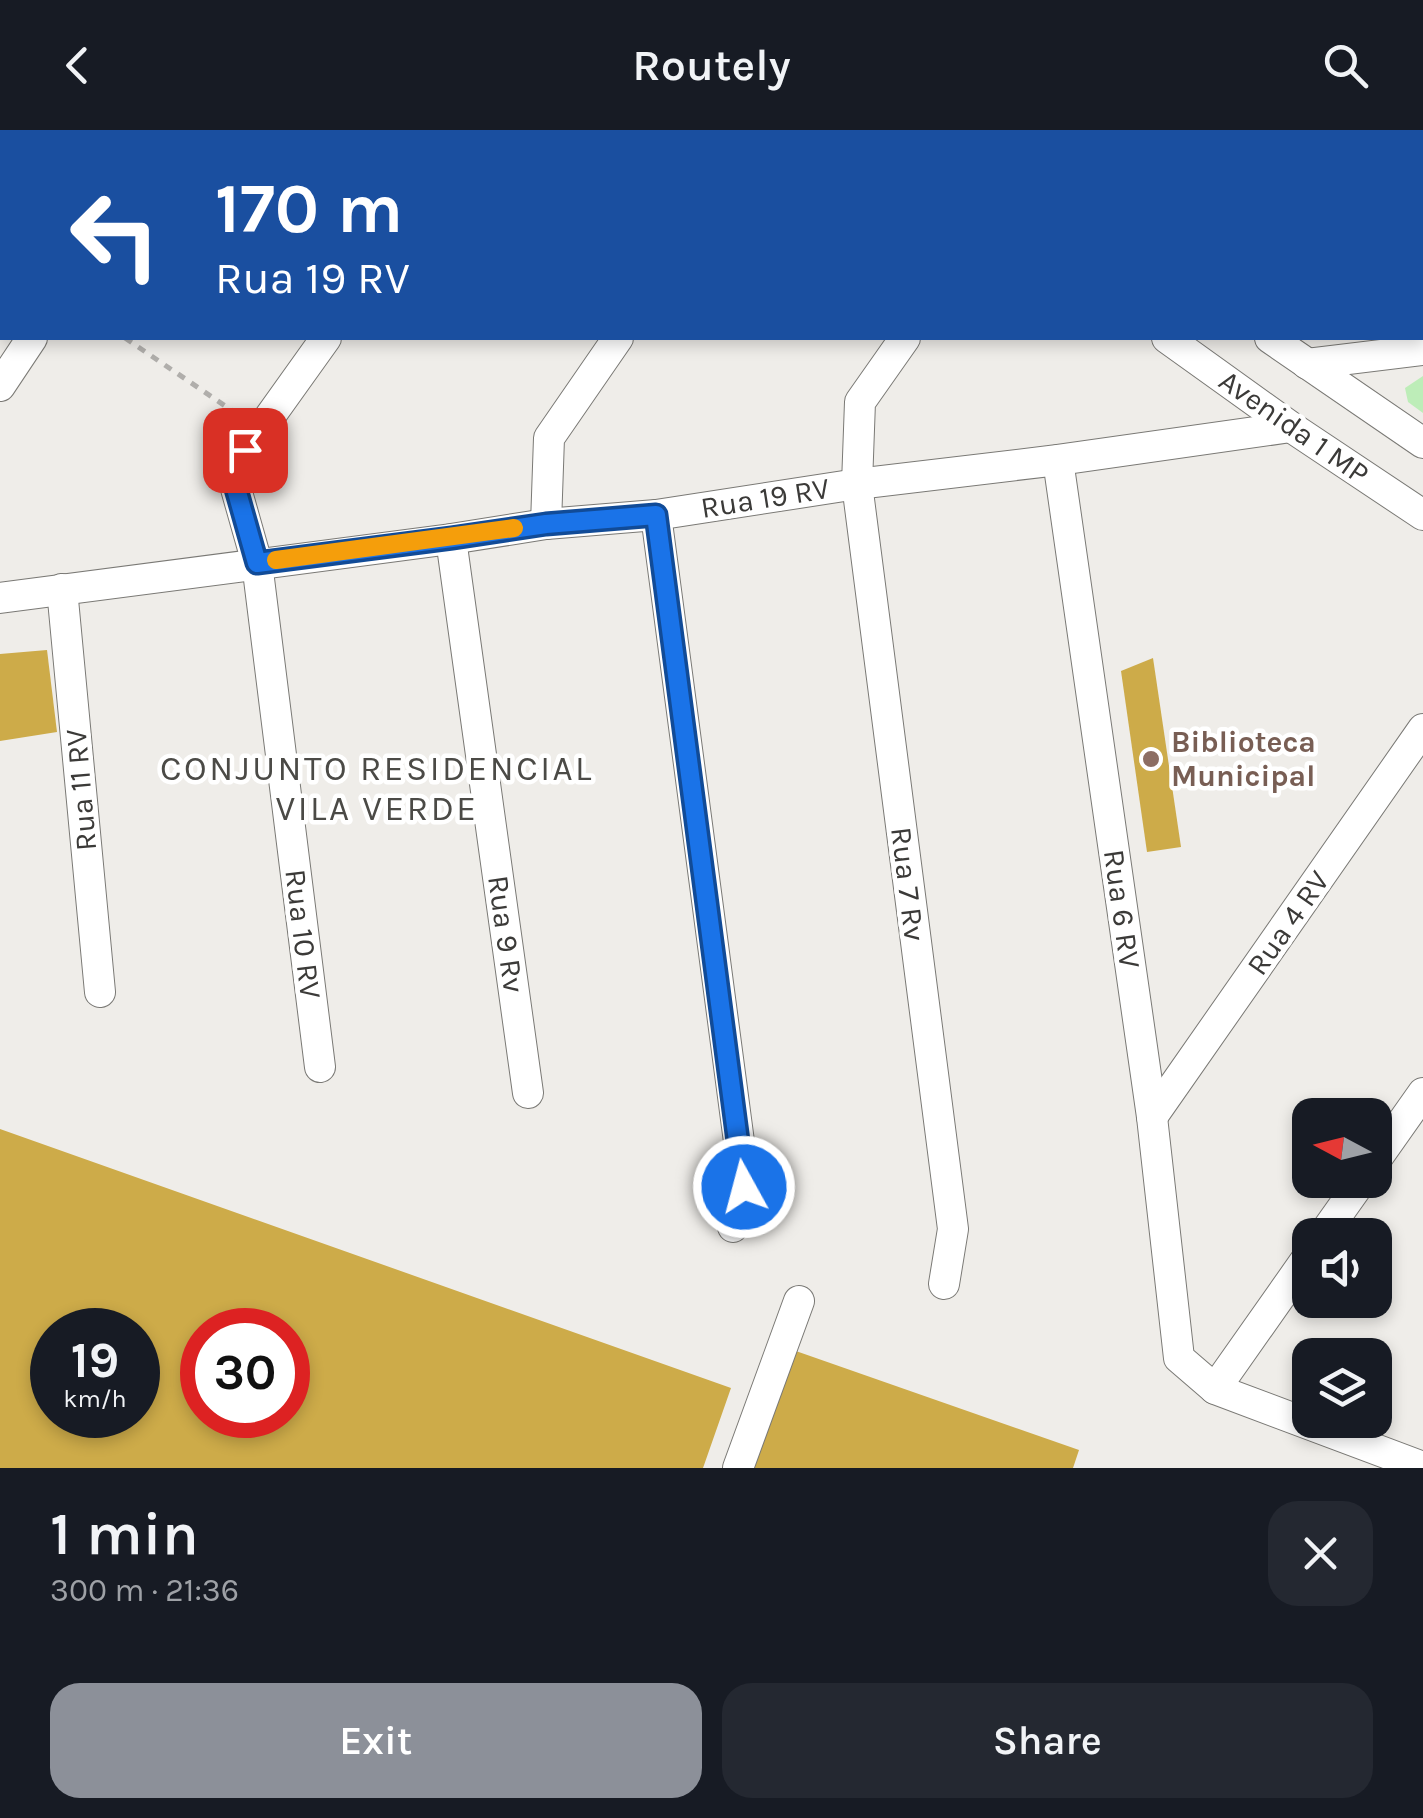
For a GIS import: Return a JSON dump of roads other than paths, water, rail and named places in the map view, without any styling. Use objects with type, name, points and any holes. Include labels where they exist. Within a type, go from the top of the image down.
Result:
[{"type":"street","points":[[0,386],[31,340]]},
{"type":"street","name":"Rua 10 RV","points":[[320,1067],[257,563],[231,471],[325,340]]},
{"type":"street","points":[[546,524],[549,438],[617,340]]},
{"type":"street","name":"Rua 7 Rv","points":[[904,340],[860,402],[857,484],[953,1229],[944,1284]]},
{"type":"street","name":"Avenida 1 MP","points":[[1170,340],[1423,515]]},
{"type":"street","name":"Avenida 1 MP","points":[[1273,340],[1423,443]]},
{"type":"street","points":[[1307,364],[1423,350]]},
{"type":"street","name":"Rua 19 RV","points":[[0,598],[546,524],[656,515],[857,484],[1292,428]]},
{"type":"street","name":"Rua 6 RV","points":[[1058,460],[1152,1117],[1179,1358],[1215,1389]]},
{"type":"street","points":[[656,515],[744,1187],[733,1227]]},
{"type":"street","name":"Rua 9 Rv","points":[[452,538],[528,1093]]},
{"type":"street","name":"Rua 11 RV","points":[[62,589],[100,992]]},
{"type":"street","name":"Rua 4 RV","points":[[1152,1117],[1423,729]]},
{"type":"street","points":[[1392,1137],[1423,1093]]},
{"type":"street","points":[[1292,1280],[1215,1389],[1420,1460]]},
{"type":"street","points":[[738,1468],[798,1301]]},
{"type":"place","name":"Biblioteca Municipal","points":[[1151,759]]},
{"type":"district","name":"CONJUNTO RESIDENCIAL VILA VERDE","points":[[377,788]]}]
